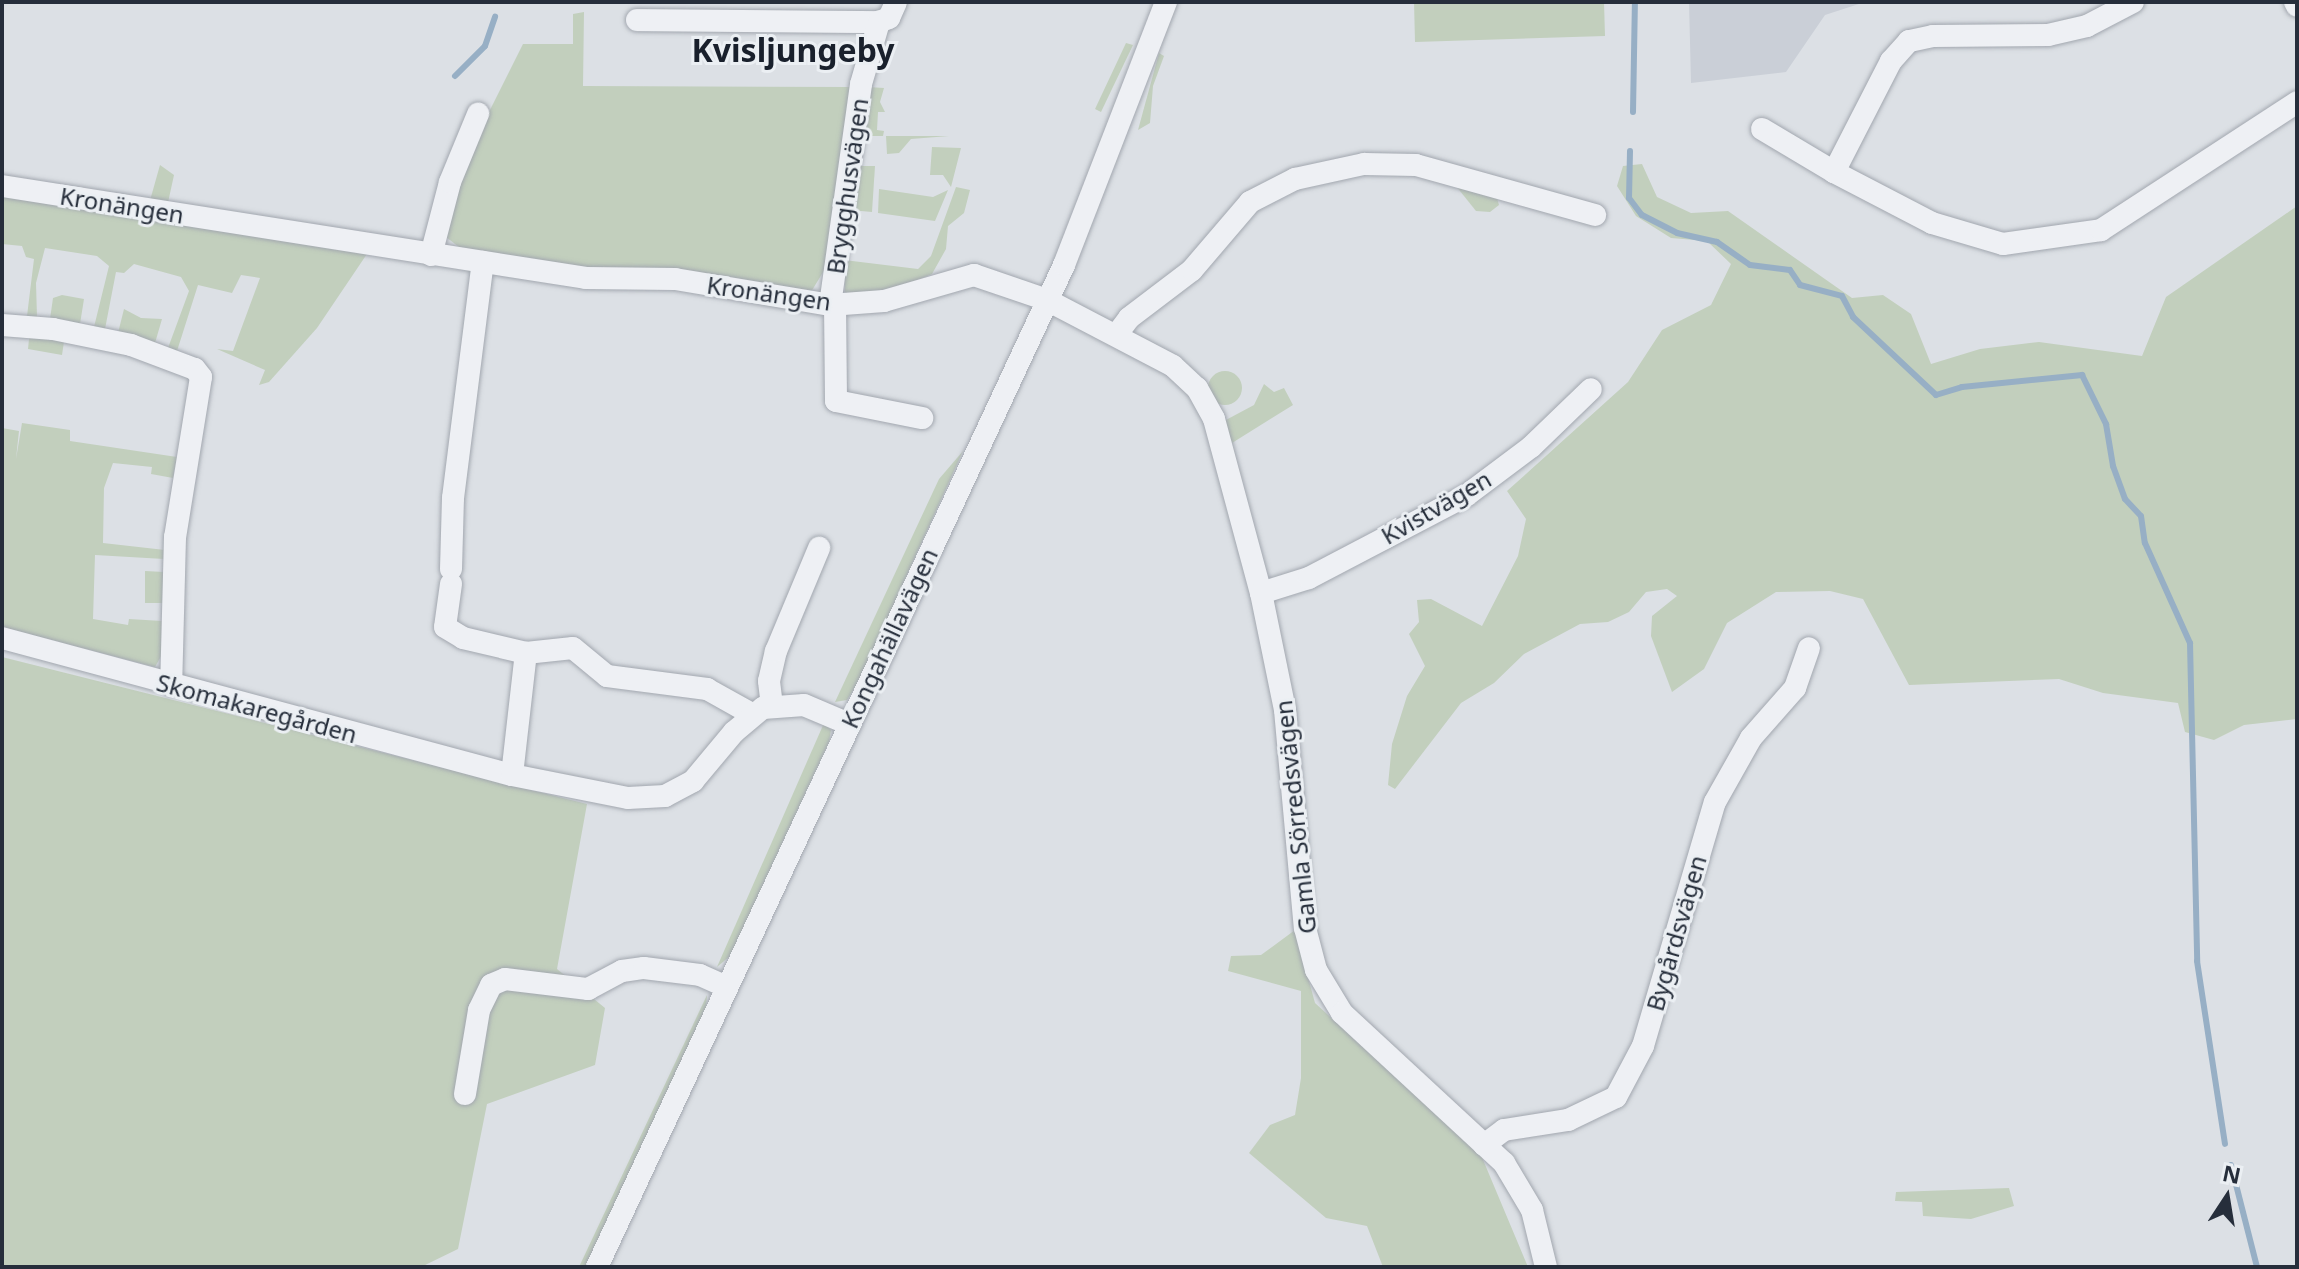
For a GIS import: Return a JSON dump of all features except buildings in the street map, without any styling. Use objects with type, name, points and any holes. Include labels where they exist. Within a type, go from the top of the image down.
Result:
[{"type":"street","name":"Brygghusvägen","points":[[896,2],[889,18],[879,22],[861,84],[832,305],[836,401],[922,418]]},
{"type":"street","name":"Kongahällavägen","points":[[597,1267],[1047,300],[1166,2]]},
{"type":"street","points":[[1834,172],[1891,61],[1909,41],[1933,36],[2048,35],[2087,26],[2133,2]]},
{"type":"street","points":[[637,20],[879,22]]},
{"type":"street","points":[[1762,129],[1834,172],[1932,223],[2003,244],[2101,230],[2297,102]]},
{"type":"street","points":[[431,255],[449,184],[478,114]]},
{"type":"street","points":[[1117,334],[1129,318],[1192,270],[1250,202],[1266,190],[1310,175],[1364,164],[1416,165],[1595,215]]},
{"type":"street","name":"Kronängen","points":[[2,186],[586,278],[675,279],[832,305],[884,301],[974,275],[1047,300]]},
{"type":"street","points":[[483,262],[455,481],[451,576],[445,617],[450,632],[526,653],[573,648],[607,676],[707,689],[762,710],[804,705],[849,724]]},
{"type":"street","name":"Gamla Sörredsvägen","points":[[1047,300],[1173,366],[1205,400],[1223,444],[1261,593],[1285,710],[1305,928],[1316,970],[1342,1013],[1484,1145],[1520,1185],[1546,1267]]},
{"type":"street","points":[[2,325],[53,329],[131,345],[195,369],[201,377],[175,537],[171,685]]},
{"type":"street","name":"Kvistvägen","points":[[1261,593],[1309,578],[1467,495],[1531,447],[1591,389]]},
{"type":"street","points":[[762,710],[776,651],[819,548]]},
{"type":"street","name":"Skomakaregården","points":[[2,638],[512,775],[628,798],[665,796],[693,781],[762,710]]},
{"type":"street","name":"Bygårdsvägen","points":[[1484,1145],[1504,1130],[1568,1120],[1616,1097],[1648,1032],[1715,802],[1751,738],[1795,688],[1809,648]]},
{"type":"street","points":[[512,775],[526,653]]},
{"type":"street","points":[[465,1094],[479,1010],[491,985],[505,979],[588,989],[615,973],[644,968],[700,975],[727,987]]},
{"type":"shaded area","points":[[1689,2],[1865,2],[1825,15],[1786,72],[1691,83]]},
{"type":"green space","points":[[1414,2],[1604,2],[1605,36],[1415,42]]},
{"type":"green space","points":[[584,12],[583,86],[851,87],[828,264],[811,292],[468,254],[446,237],[470,150],[523,44],[573,44],[573,14]]},
{"type":"green space","points":[[1126,43],[1133,45],[1101,112],[1095,109]]},
{"type":"green space","points":[[1159,53],[1164,56],[1153,86],[1150,123],[1138,130]]},
{"type":"green space","points":[[868,87],[884,88],[880,102],[885,112],[878,112],[877,130],[884,131],[883,136],[862,136]]},
{"type":"green space","points":[[886,136],[949,136],[911,139],[899,153],[887,154]]},
{"type":"green space","points":[[932,147],[961,148],[951,187],[943,175],[930,175]]},
{"type":"green space","points":[[1642,164],[1657,197],[1691,213],[1728,211],[1852,298],[1883,295],[1911,314],[1931,364],[1980,349],[2039,342],[2142,356],[2166,297],[2297,206],[2297,719],[2244,725],[2214,740],[2185,732],[2178,703],[2103,693],[2059,679],[1909,685],[1863,599],[1830,591],[1776,592],[1727,623],[1704,669],[1672,692],[1651,636],[1652,616],[1677,596],[1667,589],[1646,592],[1629,612],[1608,622],[1580,624],[1524,654],[1494,683],[1461,703],[1395,789],[1388,785],[1392,744],[1407,696],[1425,666],[1409,634],[1419,622],[1417,600],[1431,599],[1482,626],[1518,556],[1526,519],[1507,491],[1628,382],[1662,330],[1711,305],[1731,264],[1707,241],[1671,238],[1636,216],[1617,186],[1623,166]]},
{"type":"green space","points":[[160,165],[174,175],[167,207],[149,204]]},
{"type":"green space","points":[[856,166],[875,166],[872,212],[850,210]]},
{"type":"green space","points":[[1456,186],[1496,195],[1499,205],[1490,212],[1476,211]]},
{"type":"green space","points":[[956,187],[970,190],[964,213],[948,226],[946,249],[932,274],[879,296],[845,295],[844,260],[918,269],[931,256]]},
{"type":"green space","points":[[879,189],[933,197],[948,190],[935,221],[878,213]]},
{"type":"green space","points":[[2,190],[371,248],[317,328],[269,382],[259,385],[265,370],[217,349],[233,351],[260,278],[241,275],[232,293],[198,285],[177,351],[168,348],[189,291],[181,277],[134,264],[124,273],[116,272],[105,329],[94,327],[109,266],[97,256],[45,248],[36,283],[37,317],[27,316],[34,259],[26,257],[22,246],[2,244]]},
{"type":"green space","points":[[62,295],[84,299],[80,324],[50,319],[53,298]]},
{"type":"green space","points":[[124,309],[141,318],[162,319],[155,343],[118,333]]},
{"type":"green space","points":[[30,330],[65,335],[62,355],[28,349]]},
{"type":"green space","points":[[1225,371],[1237,376],[1242,388],[1237,400],[1225,405],[1213,400],[1208,388],[1213,376]]},
{"type":"green space","points":[[1264,384],[1274,392],[1284,388],[1293,405],[1232,443],[1224,421],[1254,405]]},
{"type":"green space","points":[[22,423],[70,430],[70,441],[177,457],[173,478],[151,474],[152,467],[113,463],[104,488],[103,543],[165,550],[164,559],[95,555],[93,619],[128,625],[129,619],[162,621],[164,651],[155,667],[2,627],[2,428],[19,431],[16,459]]},
{"type":"green space","points":[[963,451],[859,681],[847,700],[835,702],[939,479]]},
{"type":"green space","points":[[145,571],[164,572],[164,603],[145,603]]},
{"type":"green space","points":[[2,657],[587,804],[557,969],[605,1008],[595,1065],[487,1104],[458,1249],[421,1267],[2,1267]]},
{"type":"green space","points":[[824,723],[831,730],[829,742],[730,956],[717,967]]},
{"type":"green space","points":[[1295,930],[1315,1003],[1481,1155],[1528,1267],[1383,1267],[1367,1226],[1326,1218],[1249,1153],[1270,1125],[1295,1115],[1301,1078],[1301,991],[1228,971],[1231,956],[1261,955]]},
{"type":"green space","points":[[707,995],[706,1009],[642,1147],[585,1267],[579,1267]]},
{"type":"green space","points":[[2009,1188],[2014,1206],[1971,1219],[1923,1216],[1922,1202],[1895,1201],[1896,1192]]},
{"type":"waterway","points":[[1633,112],[1635,2]]},
{"type":"waterway","points":[[455,76],[485,46],[495,17]]},
{"type":"waterway","points":[[1630,151],[1629,198],[1642,215],[1677,233],[1717,242],[1750,265],[1790,270],[1800,285],[1842,296],[1853,317],[1936,395],[1962,387],[2082,375],[2106,424],[2113,466],[2125,499],[2141,516],[2145,543],[2190,643],[2197,961],[2225,1144]]},
{"type":"waterway","points":[[2231,1165],[2257,1267]]},
{"type":"district","name":"Kvisljungeby","points":[[793,50]]}]
